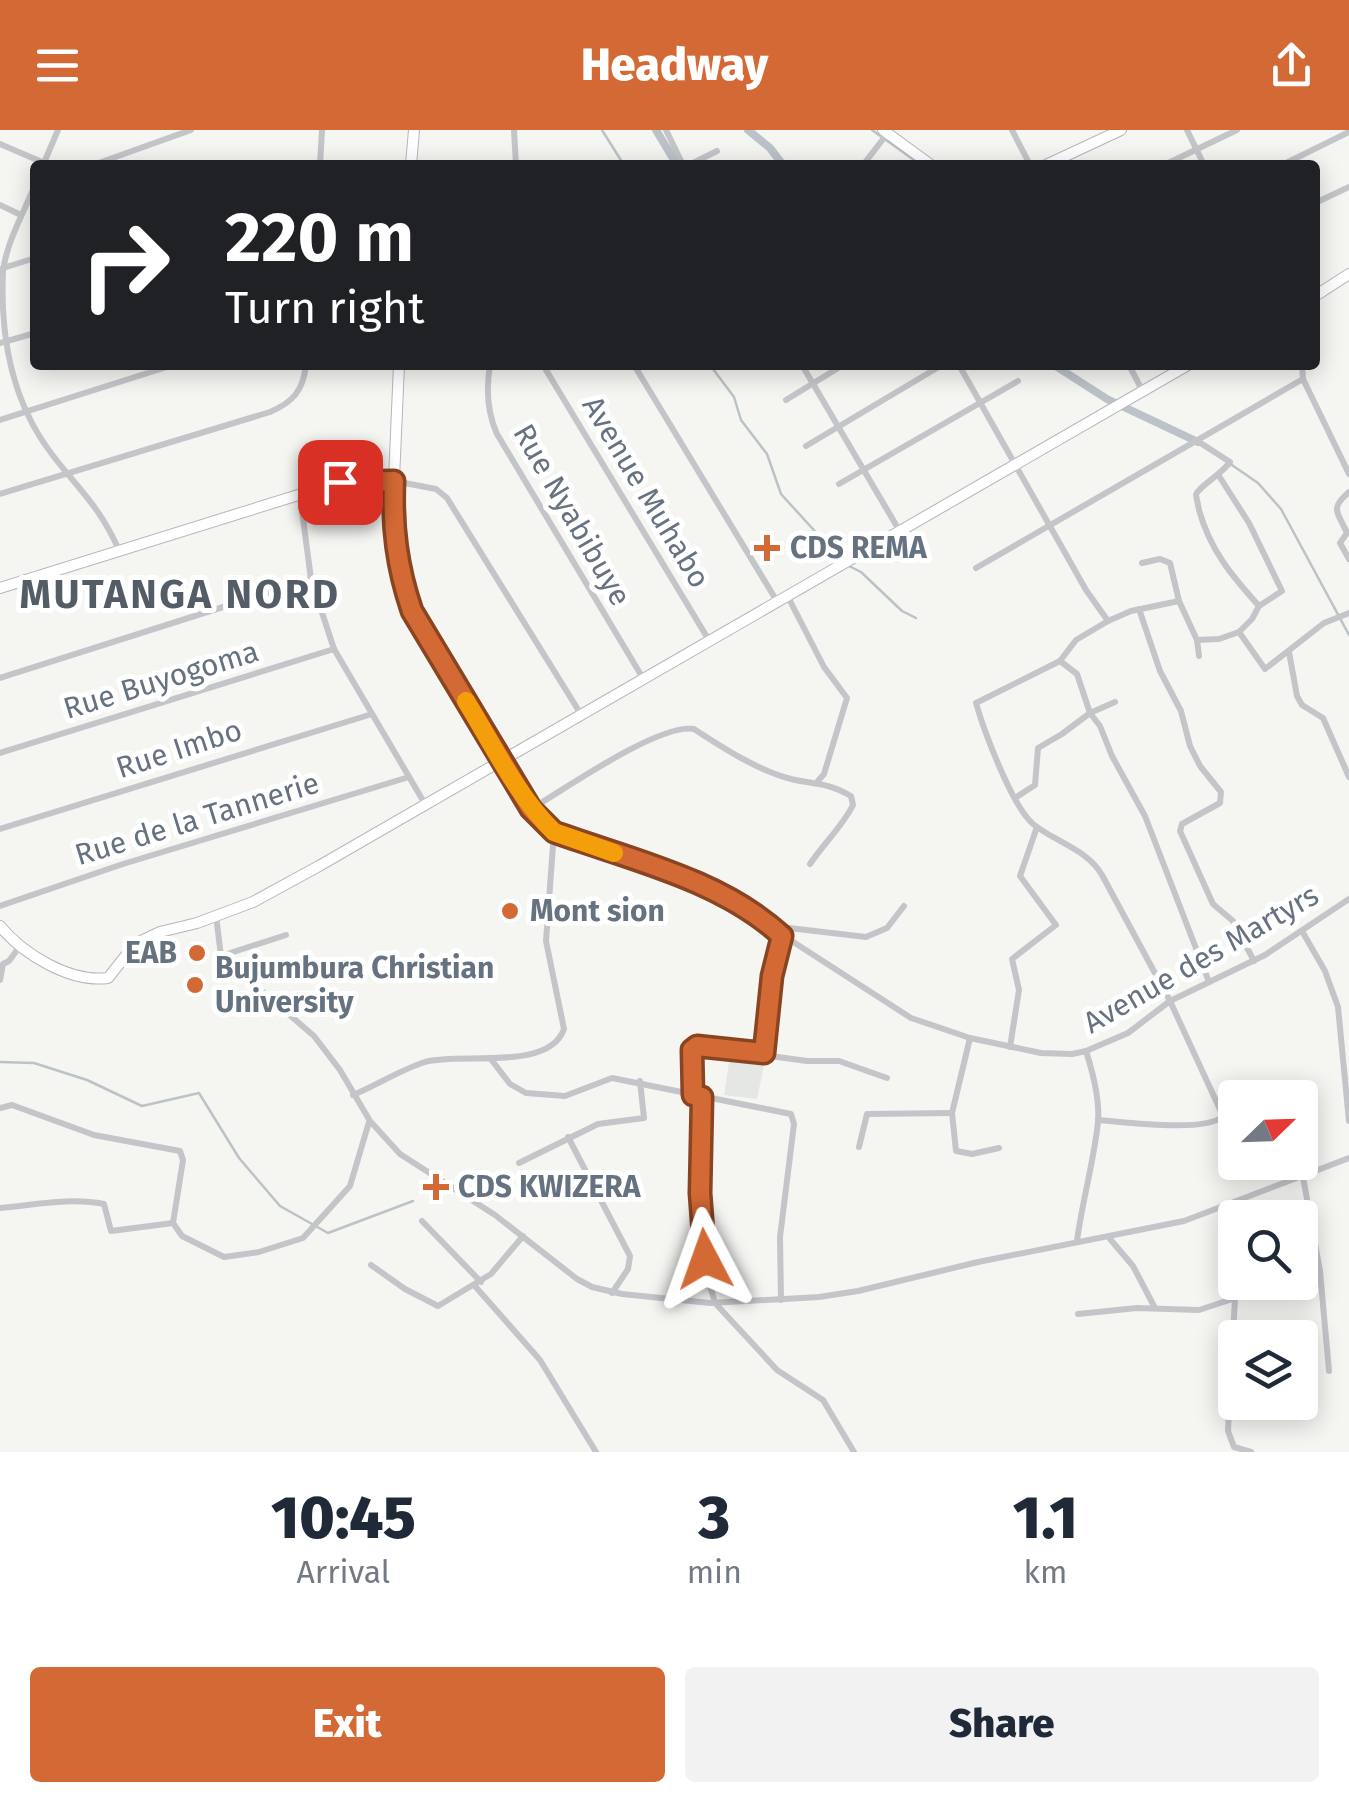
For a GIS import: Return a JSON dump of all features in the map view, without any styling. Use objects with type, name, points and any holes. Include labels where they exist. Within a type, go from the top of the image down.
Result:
[{"type":"street","points":[[47,160],[58,130]]},
{"type":"street","points":[[107,160],[191,130]]},
{"type":"street","points":[[320,160],[322,130]]},
{"type":"street","points":[[411,160],[414,130]]},
{"type":"street","points":[[514,130],[516,160]]},
{"type":"street","points":[[666,130],[683,160]]},
{"type":"street","points":[[1012,130],[1027,160]]},
{"type":"street","points":[[1057,160],[1121,130]]},
{"type":"street","points":[[1186,130],[1201,160]]},
{"type":"street","points":[[1175,160],[1237,130]]},
{"type":"street","points":[[867,160],[885,132],[916,160]]},
{"type":"street","points":[[1292,160],[1349,132]]},
{"type":"street","points":[[0,144],[34,160]]},
{"type":"street","points":[[696,160],[717,150]]},
{"type":"street","points":[[1320,201],[1349,187]]},
{"type":"street","points":[[30,196],[1,267],[1,343],[14,391],[26,413],[100,512],[118,550]]},
{"type":"street","points":[[0,205],[21,215]]},
{"type":"street","points":[[1,267],[30,259]]},
{"type":"street","points":[[1320,293],[1349,274]]},
{"type":"street","points":[[1,343],[30,334]]},
{"type":"street","points":[[0,420],[157,370]]},
{"type":"street","points":[[0,494],[284,406],[300,391],[305,370]]},
{"type":"street","points":[[399,370],[392,524],[400,572],[412,611],[504,761]]},
{"type":"street","name":"Rue Nyabibuye","points":[[490,370],[490,418],[644,680]]},
{"type":"street","name":"Avenue Muhabo","points":[[546,370],[710,642]]},
{"type":"street","points":[[637,370],[847,698],[824,774],[818,781]]},
{"type":"street","points":[[805,370],[899,530]]},
{"type":"street","points":[[786,400],[836,370]]},
{"type":"street","points":[[806,446],[934,370]]},
{"type":"street","points":[[962,370],[1072,567],[1108,621]]},
{"type":"street","points":[[1132,370],[1142,390]]},
{"type":"street","points":[[0,926],[20,946],[60,968],[104,979],[111,976],[126,951],[136,944],[160,932],[253,902],[1179,370]]},
{"type":"street","points":[[1302,370],[1303,379],[1349,474]]},
{"type":"street","points":[[976,568],[1303,379]]},
{"type":"street","points":[[840,484],[1018,381]]},
{"type":"street","points":[[1198,442],[1230,462],[1220,476],[1201,486],[1196,496],[1204,527],[1223,564],[1259,606]]},
{"type":"street","points":[[1197,640],[1219,639],[1238,632],[1259,606],[1282,588],[1250,523],[1220,476]]},
{"type":"street","points":[[0,588],[340,482],[394,481],[436,489],[460,514],[582,716]]},
{"type":"street","points":[[1349,492],[1335,509],[1347,533],[1340,543],[1349,559]]},
{"type":"street","points":[[300,494],[310,579],[334,649],[426,806]]},
{"type":"street","points":[[1142,563],[1160,559],[1170,563],[1199,656]]},
{"type":"street","points":[[0,678],[310,579]]},
{"type":"street","points":[[1098,1120],[1185,1124],[1222,1120],[1222,1111],[1170,1001],[1096,864],[1037,827],[1015,798],[976,703],[1060,661],[1076,640],[1108,621],[1139,609],[1179,601]]},
{"type":"street","points":[[1139,609],[1160,671],[1181,711],[1190,746],[1221,792],[1220,803],[1182,824],[1180,831],[1213,904],[1233,921],[1254,961]]},
{"type":"street","points":[[1238,632],[1263,670],[1324,623],[1349,613]]},
{"type":"street","name":"Rue Buyogoma","points":[[0,753],[334,649]]},
{"type":"street","points":[[1289,652],[1300,702],[1323,718],[1349,776]]},
{"type":"street","points":[[1060,661],[1078,674],[1090,712],[1145,816],[1209,982]]},
{"type":"street","points":[[1015,798],[1036,785],[1038,748],[1090,712],[1115,702]]},
{"type":"street","name":"Rue Imbo","points":[[0,829],[372,714]]},
{"type":"street","points":[[531,809],[656,736],[683,727],[694,729],[765,769],[790,779],[818,781],[851,796],[854,804],[844,824],[826,840],[810,864]]},
{"type":"street","name":"Avenue des Martyrs","points":[[504,761],[531,809],[554,832],[704,888],[771,926],[911,1018],[1010,1047],[1055,1054],[1086,1051],[1128,1034],[1170,1001],[1254,961],[1349,899]]},
{"type":"street","name":"Rue de la Tannerie","points":[[0,906],[409,777]]},
{"type":"street","points":[[1010,1047],[1019,990],[1012,959],[1056,925],[1020,876],[1037,827]]},
{"type":"street","points":[[352,1095],[426,1062],[506,1060],[557,1042],[564,1029],[546,941],[554,832]]},
{"type":"street","points":[[771,926],[866,937],[887,928],[904,906]]},
{"type":"street","points":[[216,916],[221,956],[314,1036],[340,1070],[370,1121],[400,1154],[452,1186],[577,1278],[612,1292],[672,1302],[715,1302],[781,1300],[858,1291],[1184,1221],[1295,1180]]},
{"type":"street","points":[[1302,931],[1324,970],[1340,1018],[1349,1121]]},
{"type":"street","points":[[221,956],[286,935]]},
{"type":"street","points":[[764,1053],[772,976],[782,936]]},
{"type":"street","points":[[0,980],[3,964],[20,946]]},
{"type":"street","points":[[1340,1018],[1349,1014]]},
{"type":"street","points":[[970,1038],[952,1113],[955,1146],[960,1154],[999,1148]]},
{"type":"street","points":[[693,1095],[694,1047],[807,1061],[839,1060],[887,1078]]},
{"type":"street","points":[[1076,1242],[1098,1120],[1093,1071],[1086,1051]]},
{"type":"street","points":[[490,1058],[510,1084],[526,1093],[565,1096],[612,1078],[787,1112],[794,1118],[780,1237],[781,1300]]},
{"type":"street","points":[[520,1163],[568,1136],[610,1121],[644,1118],[640,1081]]},
{"type":"street","points":[[702,1097],[700,1193],[706,1271],[715,1302],[777,1370],[823,1400],[854,1452]]},
{"type":"street","points":[[0,1108],[12,1105],[94,1134],[180,1151],[183,1160],[173,1224],[182,1236],[224,1257],[259,1252],[303,1238],[350,1186],[370,1121]]},
{"type":"street","points":[[859,1147],[867,1114],[952,1113]]},
{"type":"street","points":[[568,1136],[630,1256],[628,1269],[612,1292]]},
{"type":"street","points":[[1318,1171],[1349,1158]]},
{"type":"street","points":[[1304,1180],[1320,1271],[1329,1371]]},
{"type":"street","points":[[0,1208],[92,1202],[104,1204],[111,1231],[173,1224]]},
{"type":"street","points":[[422,1221],[540,1360],[596,1452]]},
{"type":"street","points":[[371,1266],[432,1306],[444,1304],[492,1274],[523,1236]]},
{"type":"street","points":[[1109,1238],[1133,1266],[1155,1308]]},
{"type":"street","points":[[1078,1314],[1155,1308],[1199,1310],[1229,1300]]},
{"type":"street","points":[[1235,1300],[1228,1431],[1234,1447],[1251,1452]]},
{"type":"shaded area","points":[[730,1055],[765,1060],[757,1099],[724,1095]]},
{"type":"waterway","points":[[602,130],[621,160]]},
{"type":"waterway","points":[[656,130],[674,160]]},
{"type":"waterway","points":[[748,130],[779,160]]},
{"type":"waterway","points":[[872,130],[914,160]]},
{"type":"waterway","points":[[714,370],[734,397],[741,420],[767,454],[781,494],[841,560]]},
{"type":"waterway","points":[[1062,370],[1107,399],[1198,442]]},
{"type":"waterway","points":[[1229,463],[1258,483],[1281,509],[1349,635]]},
{"type":"waterway","points":[[847,565],[916,618]]},
{"type":"waterway","points":[[0,1062],[34,1063],[87,1080],[142,1106],[199,1093],[239,1158],[280,1206],[328,1233],[413,1201]]},
{"type":"slow traffic","points":[[466,701],[531,809],[547,826],[614,853]]},
{"type":"place","name":"CDS REMA","points":[[767,548]]},
{"type":"place","name":"Mont sion","points":[[510,911]]},
{"type":"place","name":"EAB","points":[[197,953]]},
{"type":"place","name":"Bujumbura Christian University","points":[[195,985]]},
{"type":"place","name":"CDS KWIZERA","points":[[436,1187]]},
{"type":"district","name":"MUTANGA NORD","points":[[180,595]]},
{"type":"route","points":[[340,482],[394,481],[392,524],[412,611],[531,809],[547,826],[554,832],[719,894],[782,936],[772,976],[764,1053],[697,1046],[692,1050],[693,1095],[702,1097],[704,1124],[700,1193],[705,1259]]}]
